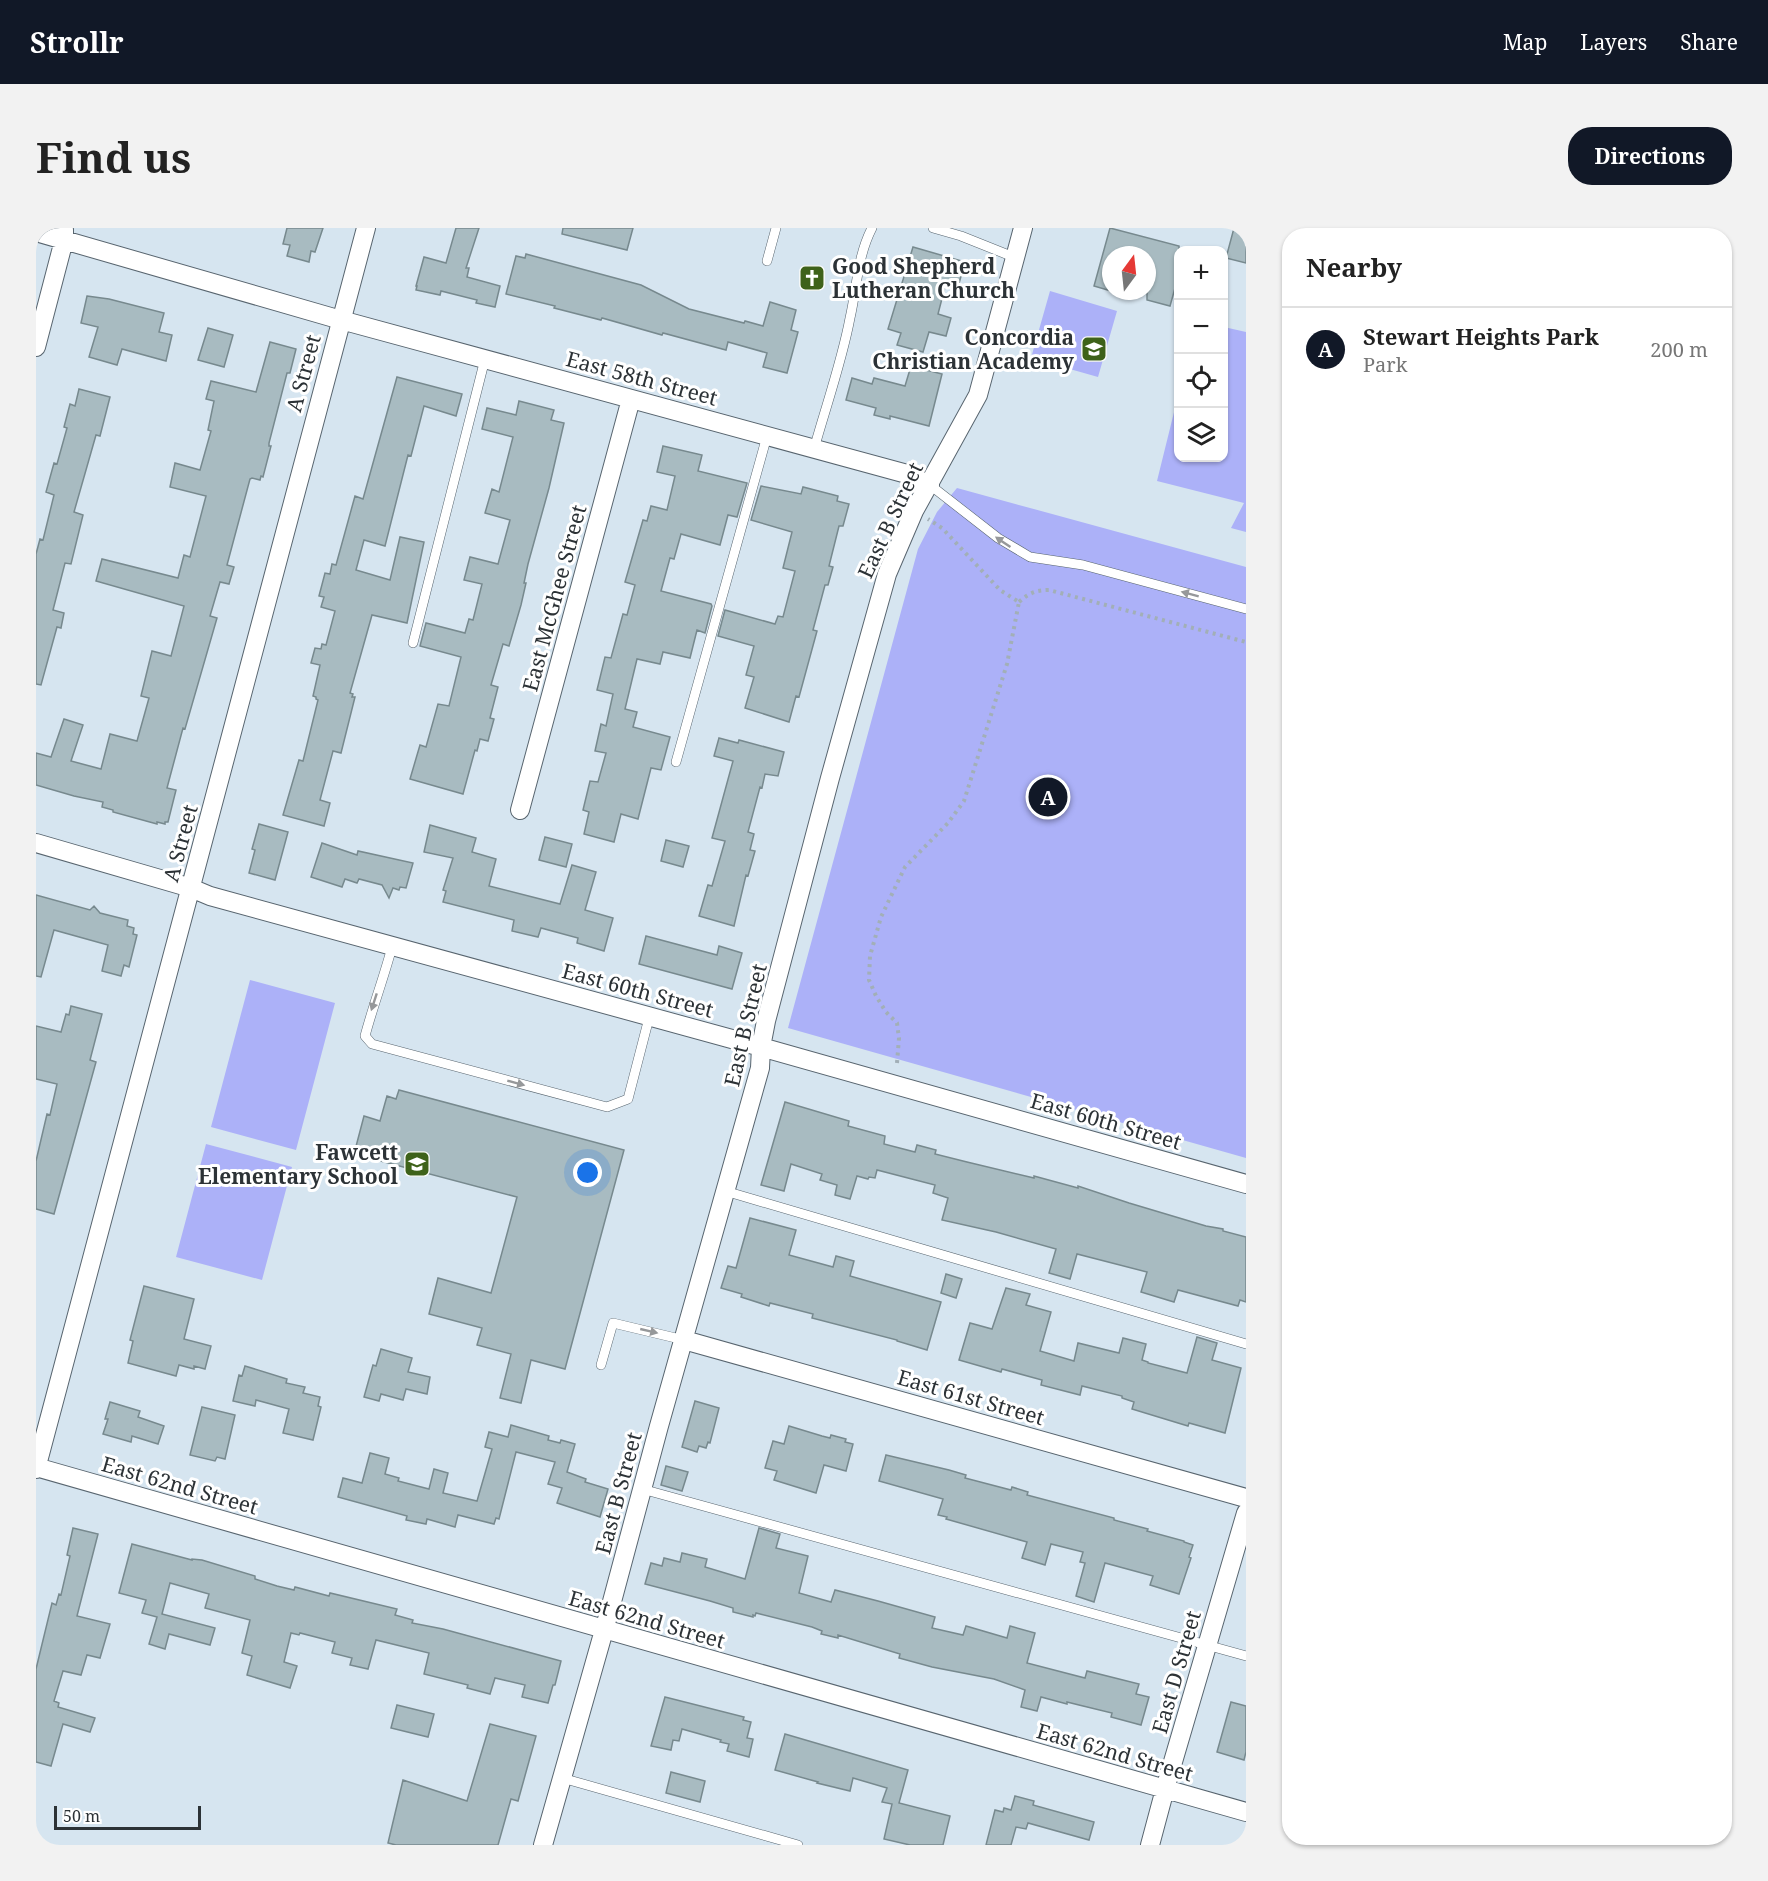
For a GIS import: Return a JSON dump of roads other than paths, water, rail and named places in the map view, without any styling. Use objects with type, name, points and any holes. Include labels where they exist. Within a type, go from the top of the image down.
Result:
[{"type":"street","name":"A Street","points":[[36,1468],[366,228]]},
{"type":"street","name":"East B Street","points":[[543,1845],[760,1068],[766,1021],[887,574],[914,511],[978,395],[1023,228]]},
{"type":"street","name":"East 58th Street","points":[[36,232],[64,234],[341,320],[907,474],[930,485]]},
{"type":"street","points":[[36,347],[64,234]]},
{"type":"street","name":"East McGhee Street","points":[[520,810],[631,399]]},
{"type":"street","name":"East 60th Street","points":[[36,843],[191,888],[210,896],[761,1047],[1246,1184]]},
{"type":"street","name":"East 61st Street","points":[[684,1340],[1246,1498]]},
{"type":"street","name":"East 62nd Street","points":[[36,1468],[1246,1812]]},
{"type":"street","name":"East D Street","points":[[1150,1845],[1246,1513]]},
{"type":"lane","points":[[766,261],[776,228]]},
{"type":"lane","points":[[814,449],[850,318],[867,238],[872,228]]},
{"type":"lane","points":[[933,228],[961,236],[1016,258]]},
{"type":"lane","points":[[413,643],[484,359]]},
{"type":"lane","points":[[676,762],[767,436]]},
{"type":"lane","points":[[930,485],[998,538],[1030,557],[1083,565],[1246,609]]},
{"type":"lane","points":[[392,946],[365,1036],[372,1044],[607,1107],[628,1098],[649,1017]]},
{"type":"lane","points":[[725,1191],[1246,1344]]},
{"type":"lane","points":[[601,1365],[613,1323],[684,1340]]},
{"type":"lane","points":[[642,1489],[1246,1656]]},
{"type":"lane","points":[[562,1778],[798,1845]]},
{"type":"place","name":"Good Shepherd Lutheran Church","points":[[812,278]]},
{"type":"place","name":"Concordia Christian Academy","points":[[1094,349]]},
{"type":"place","name":"Stewart Heights Park","points":[[1048,797]]},
{"type":"place","name":"Fawcett Elementary School","points":[[417,1164]]}]
